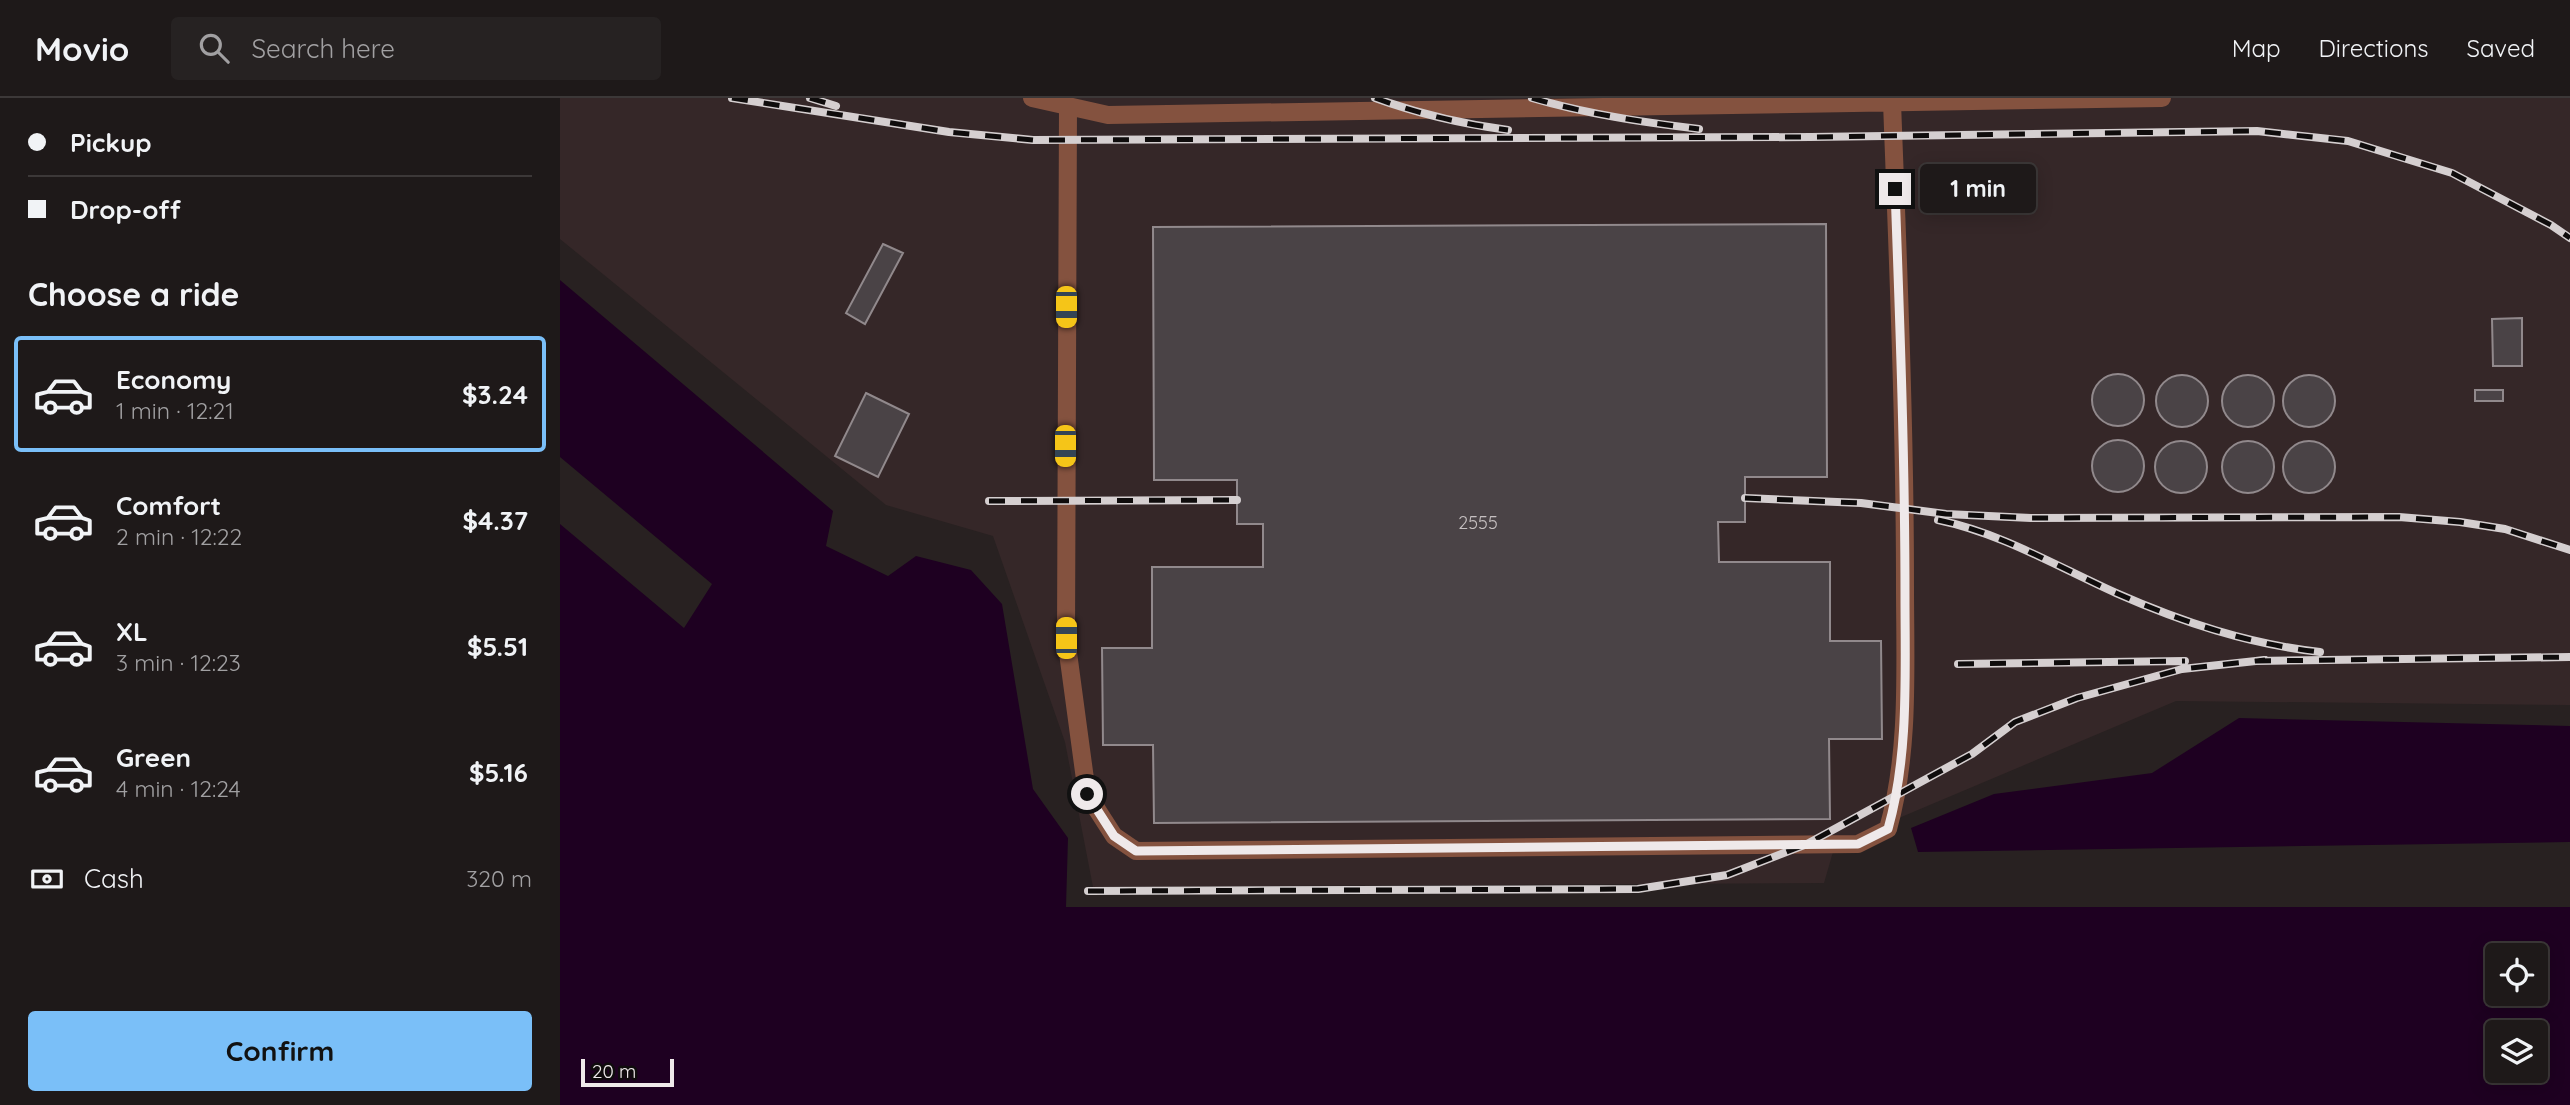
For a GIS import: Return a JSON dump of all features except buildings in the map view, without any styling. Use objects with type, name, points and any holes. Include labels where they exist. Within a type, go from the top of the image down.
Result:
[{"type":"lane","points":[[1032,98],[1108,115],[2162,98]]},
{"type":"lane","points":[[1068,106],[1066,638],[1087,794],[1114,836],[1136,851],[1858,844],[1888,829],[1898,795],[1905,702],[1905,509],[1892,102]]},
{"type":"shaded area","points":[[560,98],[2570,98],[2570,705],[2176,701],[1835,845],[1824,883],[1093,887],[1065,742],[993,536],[886,505],[560,239]]},
{"type":"shaded area","points":[[560,280],[833,511],[826,546],[888,576],[916,556],[971,570],[1002,604],[1033,789],[1068,838],[1066,907],[2570,907],[2570,1105],[560,1105],[560,524],[684,628],[712,584],[560,457]]},
{"type":"shaded area","points":[[2239,718],[2570,726],[2570,842],[1918,852],[1911,828],[1994,794],[2152,773]]},
{"type":"railway","points":[[732,98],[949,132],[1033,140],[1811,137],[2257,131],[2348,141],[2452,173],[2551,225],[2570,238]]},
{"type":"railway","points":[[810,98],[836,106]]},
{"type":"railway","points":[[1375,98],[1441,118],[1508,130]]},
{"type":"railway","points":[[1532,98],[1614,117],[1699,129]]},
{"type":"railway","points":[[1745,498],[1861,503],[1946,514],[2031,518],[2399,517],[2505,529],[2570,550]]},
{"type":"railway","points":[[989,501],[1237,500]]},
{"type":"railway","points":[[1938,520],[2007,542],[2116,593],[2191,622],[2241,637],[2320,652]]},
{"type":"railway","points":[[2255,661],[2570,657]]},
{"type":"railway","points":[[1088,891],[1638,889],[1727,875],[1807,844],[1972,754],[2015,722],[2077,698],[2182,669],[2265,660]]},
{"type":"railway","points":[[1958,664],[2185,661]]},
{"type":"route","points":[[1087,794],[1114,836],[1136,851],[1858,844],[1888,829],[1898,795],[1905,702],[1905,509],[1895,189]]}]
